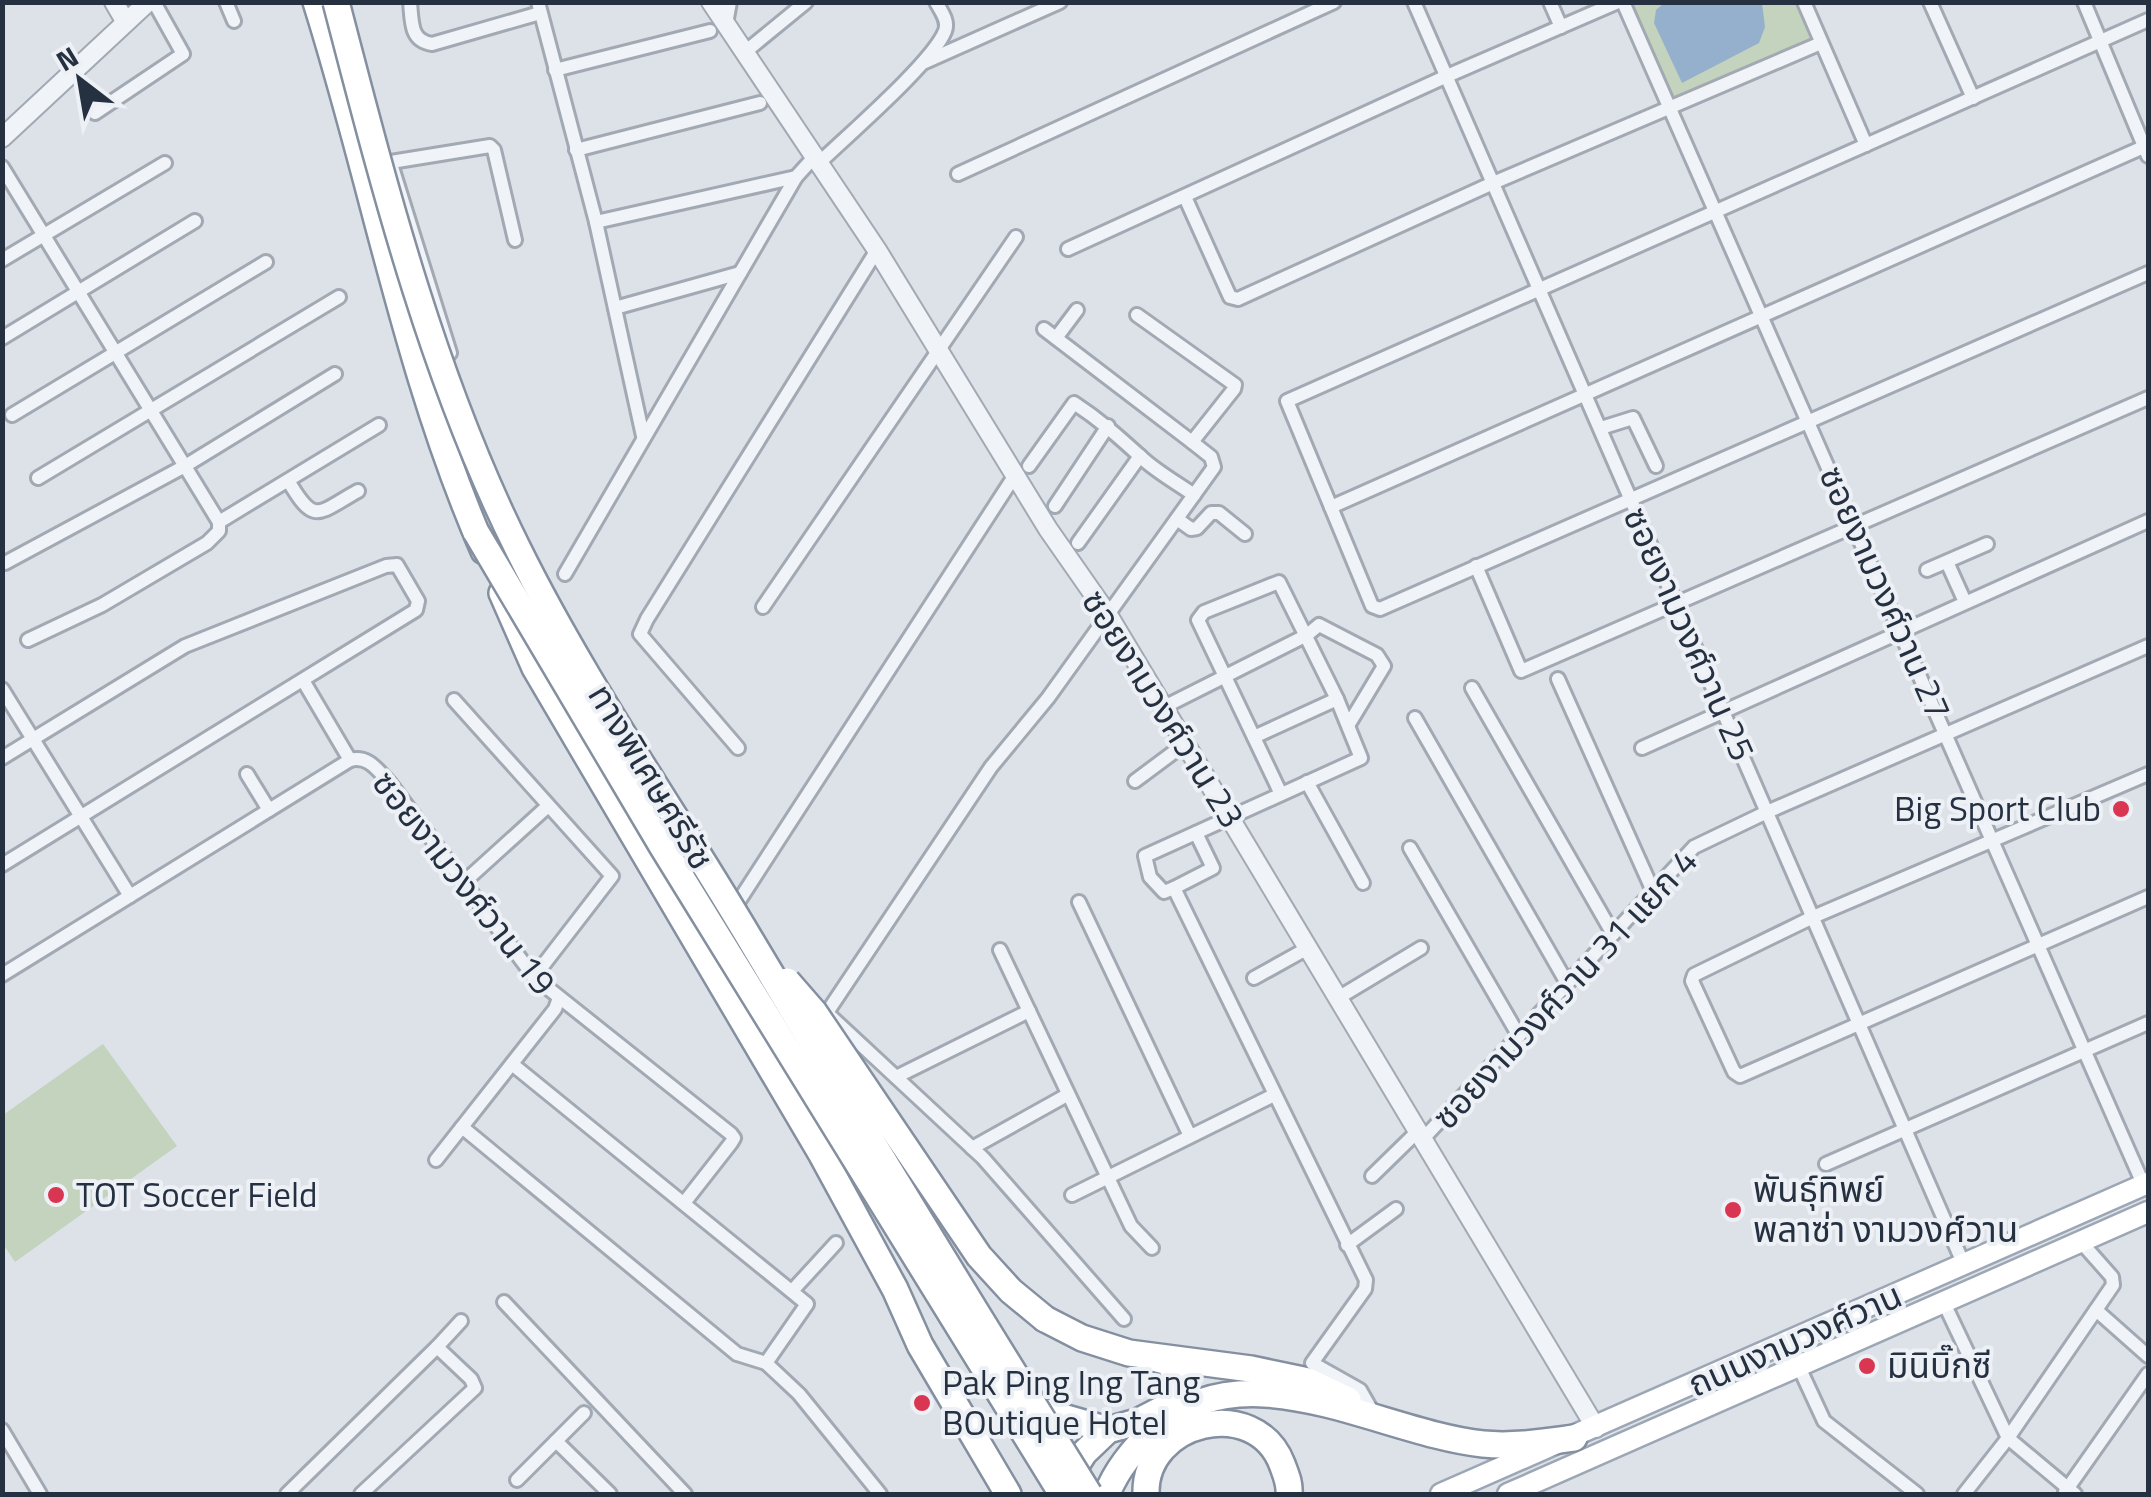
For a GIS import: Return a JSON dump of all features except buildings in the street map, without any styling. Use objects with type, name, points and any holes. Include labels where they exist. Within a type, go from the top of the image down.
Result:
[{"type":"highway","name":"ทางพิเศษศรีรัช","points":[[316,2],[430,414],[476,532],[662,846],[1064,1491]]},
{"type":"highway","name":"ทางพิเศษศรีรัช","points":[[338,2],[366,118],[433,340],[517,548],[1088,1494]]},
{"type":"highway","points":[[476,532],[535,668],[822,1155],[872,1250],[938,1344],[1024,1494]]},
{"type":"highway","points":[[751,940],[814,1012],[979,1256],[1011,1291],[1045,1319],[1082,1338],[1168,1362],[1178,1377],[1180,1390],[1164,1408],[1137,1422],[1108,1430],[1084,1453],[1064,1491]]},
{"type":"highway","points":[[872,1250],[883,1253],[911,1236]]},
{"type":"highway","points":[[911,1236],[892,1260],[890,1269],[920,1344],[1008,1494]]},
{"type":"highway","points":[[1128,1353],[1251,1369],[1308,1381],[1436,1434]]},
{"type":"highway","points":[[1106,1494],[1136,1446],[1172,1414],[1217,1396],[1256,1392],[1300,1399],[1436,1434],[1505,1445],[1585,1433]]},
{"type":"highway","points":[[1016,1404],[1108,1430]]},
{"type":"highway","points":[[1146,1494],[1146,1482],[1156,1456],[1173,1437],[1200,1424],[1230,1423],[1255,1430],[1277,1452],[1290,1484],[1288,1494]]},
{"type":"main road","name":"ถนนงามวงศ์วาน","points":[[1441,1494],[2146,1184]]},
{"type":"main road","name":"ถนนงามวงศ์วาน","points":[[1508,1494],[2148,1212]]},
{"type":"street","points":[[114,2],[125,21]]},
{"type":"street","points":[[3,135],[125,21],[151,2],[183,54],[95,113]]},
{"type":"street","points":[[226,2],[234,21]]},
{"type":"street","points":[[338,2],[504,534],[578,672],[911,1236],[1016,1404],[1064,1491]]},
{"type":"street","points":[[410,2],[415,37],[421,43],[432,44],[539,8],[596,222],[643,436]]},
{"type":"street","name":"ซอยงามวงศ์วาน 23","points":[[711,2],[718,28],[745,52],[1022,471],[1419,1136],[1585,1433]]},
{"type":"street","points":[[554,70],[718,28],[730,2]]},
{"type":"street","points":[[745,52],[806,2]]},
{"type":"street","points":[[566,574],[796,177],[920,64],[945,33],[947,26],[936,2]]},
{"type":"street","points":[[958,174],[1334,2]]},
{"type":"street","name":"ซอยงามวงศ์วาน 25","points":[[1414,2],[1964,1264]]},
{"type":"street","points":[[1550,2],[1561,27]]},
{"type":"street","name":"ซอยงามวงศ์วาน 27","points":[[1068,249],[1447,76],[1620,2],[2146,1184]]},
{"type":"street","points":[[1804,2],[1866,145]]},
{"type":"street","points":[[1930,2],[1973,98]]},
{"type":"street","points":[[1331,507],[2147,149],[2084,2]]},
{"type":"street","points":[[920,64],[1056,3]]},
{"type":"street","points":[[2148,20],[1287,399],[1374,609],[2148,273]]},
{"type":"street","points":[[1184,196],[1233,300],[1493,183],[1821,43]]},
{"type":"street","points":[[576,150],[760,103]]},
{"type":"street","points":[[391,162],[490,146],[515,240]]},
{"type":"street","points":[[2,260],[165,163]]},
{"type":"street","points":[[2,167],[219,522],[214,536],[102,605],[28,640]]},
{"type":"street","points":[[596,222],[796,177]]},
{"type":"street","points":[[2,338],[195,221]]},
{"type":"street","points":[[763,607],[1016,237]]},
{"type":"street","points":[[738,748],[640,634],[877,250]]},
{"type":"street","points":[[12,415],[266,262]]},
{"type":"street","points":[[615,308],[740,274]]},
{"type":"street","points":[[38,478],[340,297]]},
{"type":"street","points":[[801,1049],[990,766],[1048,698],[1214,466],[1211,457],[1050,333],[1078,310]]},
{"type":"street","points":[[1137,315],[1234,384],[1234,390],[1192,442]]},
{"type":"street","points":[[5,564],[184,466],[336,374]]},
{"type":"street","points":[[1476,566],[1521,672],[2148,398]]},
{"type":"street","points":[[726,920],[1022,471],[1074,402],[1194,495]]},
{"type":"street","points":[[1601,428],[1633,418],[1656,466]]},
{"type":"street","points":[[219,522],[379,425]]},
{"type":"street","points":[[1055,506],[1108,426]]},
{"type":"street","points":[[1078,543],[1140,456]]},
{"type":"street","points":[[289,482],[305,509],[311,512],[321,512],[358,491]]},
{"type":"street","points":[[1176,519],[1191,529],[1211,513],[1219,514],[1245,534]]},
{"type":"street","points":[[1642,748],[2148,521]]},
{"type":"street","points":[[1927,570],[1986,544]]},
{"type":"street","points":[[1947,562],[1965,602]]},
{"type":"street","points":[[2,758],[185,646],[386,566],[398,565],[418,602],[416,610],[304,682],[2,865]]},
{"type":"street","points":[[1196,833],[1213,868],[1164,892],[1150,876],[1145,856],[1361,758],[1308,635],[1279,582],[1204,612],[1198,620],[1281,794]]},
{"type":"street","points":[[1164,707],[1308,635],[1319,625],[1377,656],[1384,666],[1349,724]]},
{"type":"street","name":"ซอยงามวงศ์วาน 31 แยก 4","points":[[1372,1176],[1419,1136],[1518,1036],[1694,847],[2148,646]]},
{"type":"street","points":[[1558,678],[1653,891]]},
{"type":"street","points":[[304,682],[350,760]]},
{"type":"street","points":[[2,688],[130,896]]},
{"type":"street","points":[[1472,688],[1613,934]]},
{"type":"street","points":[[1254,737],[1337,699]]},
{"type":"street","points":[[454,700],[612,876],[534,977]]},
{"type":"street","points":[[1415,718],[1567,984]]},
{"type":"street","points":[[1135,781],[1186,744]]},
{"type":"street","name":"ซอยงามวงศ์วาน 19","points":[[2,975],[350,760],[359,757],[369,761],[390,783],[534,977],[559,998],[555,1009],[436,1160]]},
{"type":"street","points":[[248,774],[269,810]]},
{"type":"street","points":[[2148,774],[1813,917],[1694,974],[1692,980],[1734,1072],[1740,1076],[2148,898]]},
{"type":"street","points":[[1307,782],[1363,883]]},
{"type":"street","points":[[463,883],[548,806]]},
{"type":"street","points":[[1410,848],[1518,1036]]},
{"type":"street","points":[[1174,888],[1367,1285],[1312,1364],[1360,1390],[1372,1410]]},
{"type":"street","points":[[1079,902],[1190,1136]]},
{"type":"street","points":[[1254,978],[1308,948]]},
{"type":"street","points":[[1338,998],[1421,948]]},
{"type":"street","points":[[1000,950],[1132,1226],[1152,1248]]},
{"type":"street","points":[[559,998],[734,1138],[684,1202]]},
{"type":"street","points":[[896,1076],[1029,1011]]},
{"type":"street","points":[[827,1013],[972,1148],[1124,1318]]},
{"type":"street","points":[[1826,1164],[2148,1023]]},
{"type":"street","points":[[512,1064],[808,1307],[766,1364]]},
{"type":"street","points":[[972,1148],[1067,1095]]},
{"type":"street","points":[[1072,1195],[1274,1095]]},
{"type":"street","points":[[462,1128],[737,1354],[766,1364],[800,1394],[880,1494]]},
{"type":"street","points":[[1347,1244],[1396,1209]]},
{"type":"street","points":[[1964,1494],[2008,1438],[2114,1281],[2081,1242]]},
{"type":"street","points":[[792,1291],[836,1243]]},
{"type":"street","points":[[504,1302],[685,1494]]},
{"type":"street","points":[[1944,1302],[2008,1438],[2068,1493],[2148,1374]]},
{"type":"street","points":[[2096,1310],[2148,1356]]},
{"type":"street","points":[[287,1494],[460,1321]]},
{"type":"street","points":[[362,1494],[475,1388],[472,1379],[437,1348]]},
{"type":"street","points":[[1798,1367],[1824,1421],[1917,1494]]},
{"type":"street","points":[[517,1480],[584,1413]]},
{"type":"street","points":[[2,1430],[40,1494]]},
{"type":"street","points":[[556,1440],[610,1494]]},
{"type":"green space","points":[[1625,2],[1800,3],[1817,41],[1666,106]]},
{"type":"green space","name":"TOT Soccer Field","points":[[103,1044],[177,1146],[15,1262],[3,1244],[3,1115]]},
{"type":"water","points":[[1664,3],[1762,3],[1765,27],[1759,43],[1682,83],[1654,23],[1656,10]]},
{"type":"place","name":"Big Sport Club","points":[[2121,809]]},
{"type":"place","name":"TOT Soccer Field","points":[[56,1195]]},
{"type":"place","name":"พันธุ์ทิพย์ พลาซ่า งามวงศ์วาน","points":[[1733,1210]]},
{"type":"place","name":"มินิบิ๊กซี","points":[[1867,1366]]},
{"type":"place","name":"Pak Ping Ing Tang BOutique Hotel","points":[[922,1403]]}]
